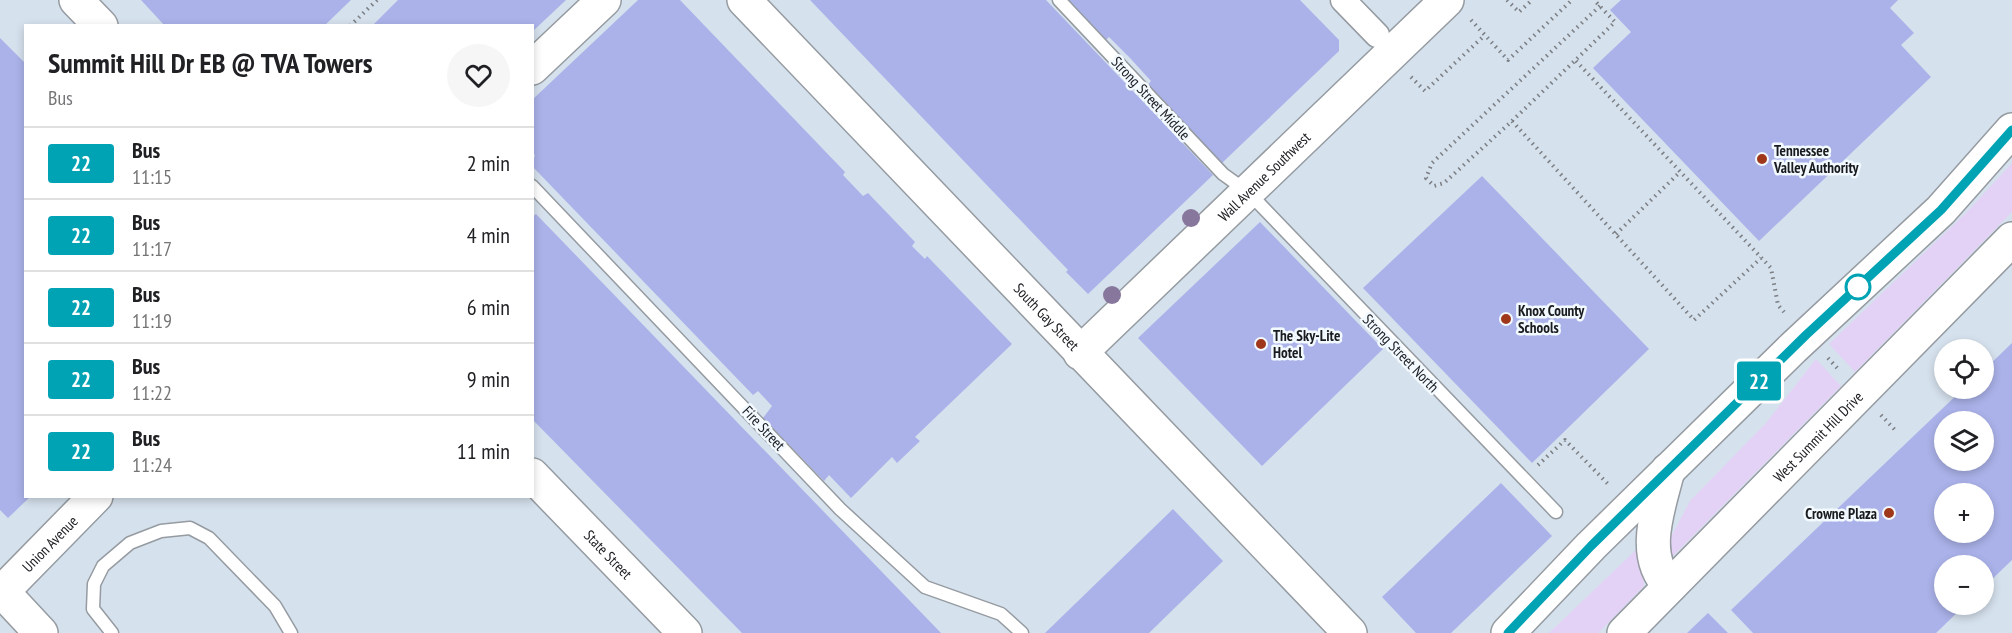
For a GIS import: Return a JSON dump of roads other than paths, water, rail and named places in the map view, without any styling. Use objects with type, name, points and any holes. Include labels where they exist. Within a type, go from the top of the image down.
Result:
[{"type":"main road","points":[[76,0],[98,24]]},
{"type":"main road","points":[[534,66],[604,0]]},
{"type":"main road","name":"South Gay Street","points":[[744,0],[1350,633]]},
{"type":"main road","name":"Wall Avenue Southwest","points":[[1080,352],[1248,192],[1455,6]]},
{"type":"main road","points":[[1508,633],[1668,470],[1806,335],[1941,210],[2012,130]]},
{"type":"main road","name":"West Summit Hill Drive","points":[[1624,633],[2012,239]]},
{"type":"main road","points":[[1668,470],[1652,537],[1660,576],[1670,586]]},
{"type":"main road","name":"State Street","points":[[534,477],[685,633]]},
{"type":"main road","name":"Union Avenue","points":[[1,591],[94,498]]},
{"type":"main road","points":[[1,591],[41,633]]},
{"type":"street","points":[[1343,0],[1377,35]]},
{"type":"lane","name":"Strong Street Middle","points":[[1059,0],[1223,174],[1248,192]]},
{"type":"lane","name":"Fire Street","points":[[534,188],[840,509],[925,587],[992,610],[1022,633]]},
{"type":"lane","name":"Strong Street North","points":[[1248,192],[1556,512]]},
{"type":"lane","points":[[112,633],[93,609],[94,584],[103,566],[130,543],[161,531],[190,528],[209,538],[275,606],[291,633]]},
{"type":"place","name":"Tennessee Valley Authority","points":[[1762,159]]},
{"type":"place","name":"Knox County Schools","points":[[1506,319]]},
{"type":"place","name":"The Sky-Lite Hotel","points":[[1261,344]]},
{"type":"place","name":"Crowne Plaza","points":[[1889,513]]}]
